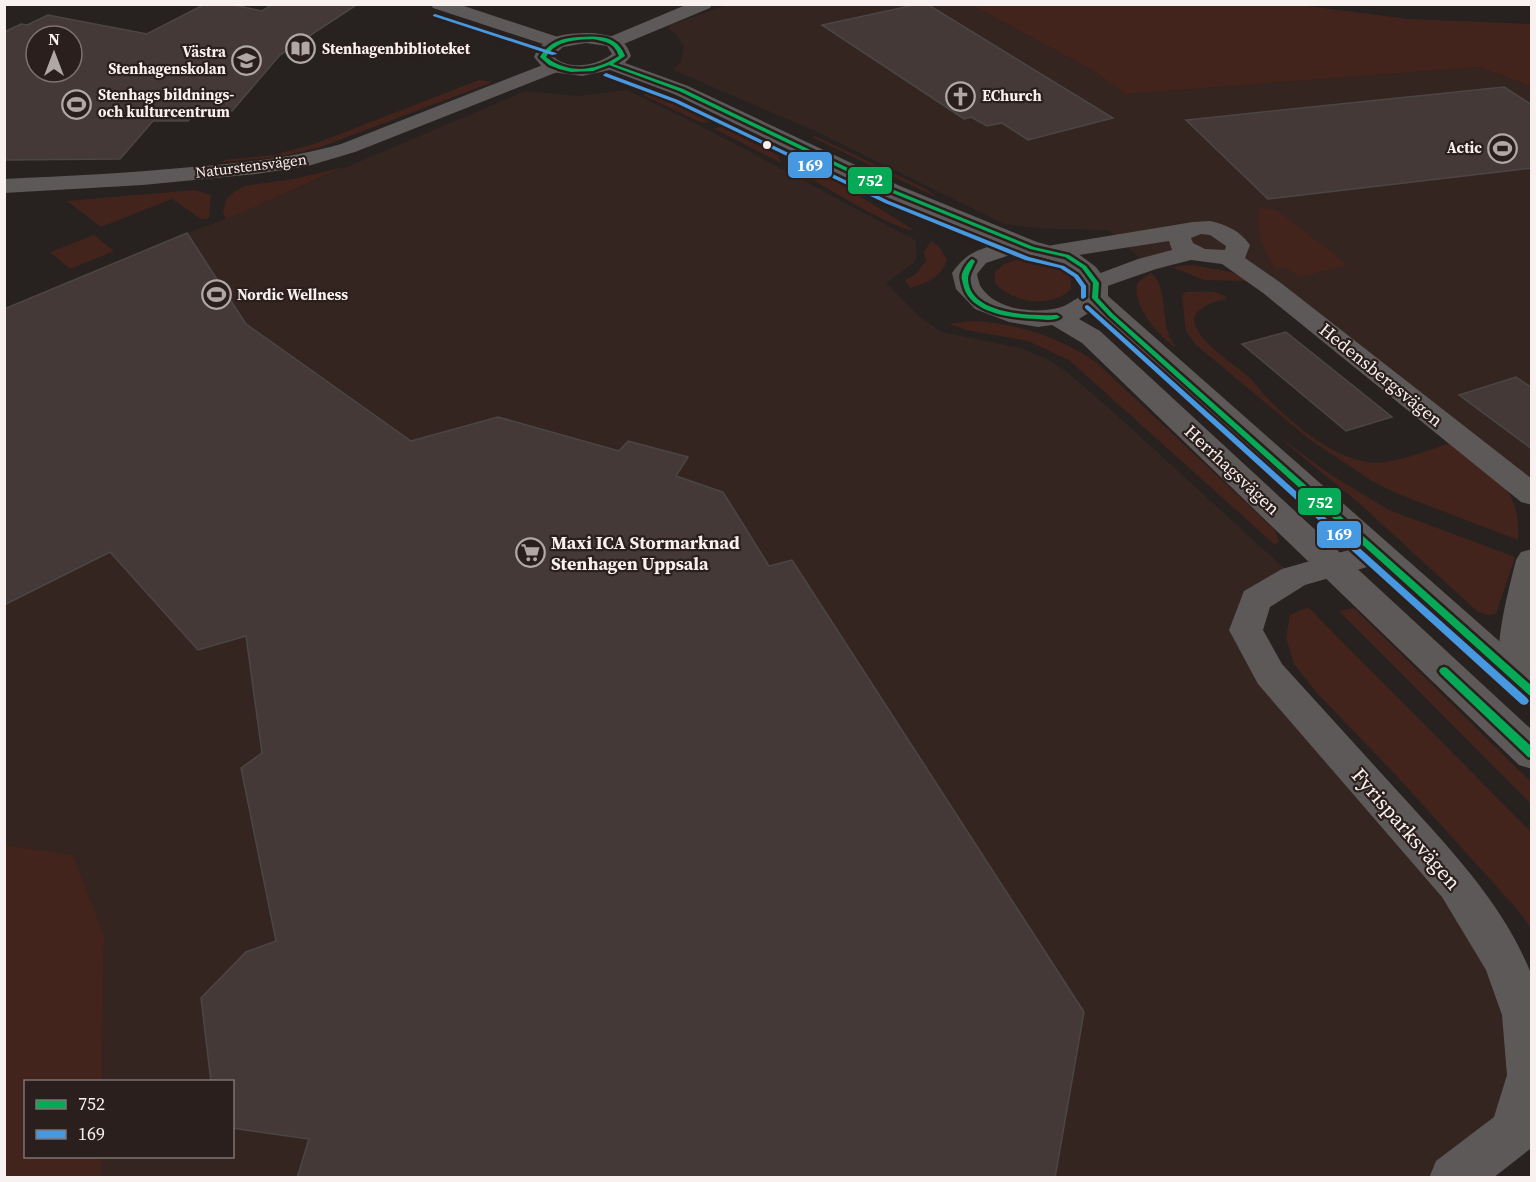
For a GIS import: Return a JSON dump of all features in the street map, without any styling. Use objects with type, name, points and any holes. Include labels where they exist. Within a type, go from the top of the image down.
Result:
[{"type":"street","points":[[439,4],[558,43]]},
{"type":"street","points":[[613,42],[704,4]]},
{"type":"street","points":[[580,38],[613,42],[619,46],[622,56],[610,64],[581,70],[553,67],[543,57],[549,47],[580,38]]},
{"type":"street","points":[[610,64],[681,90],[892,191],[1042,250]]},
{"type":"street","name":"Naturstensvägen","points":[[4,186],[143,178],[256,168],[308,160],[348,148],[553,67]]},
{"type":"street","points":[[892,191],[943,229],[972,261]]},
{"type":"street","name":"Hedensbergsvägen","points":[[1187,243],[1203,228],[1228,234],[1238,245],[1234,254],[1227,257],[1272,288],[1532,495]]},
{"type":"street","points":[[1187,243],[1095,291],[1083,309],[1058,317],[1045,319],[1017,317],[988,308],[971,295],[964,283],[965,271],[972,261],[991,251],[1011,248],[1042,250],[1187,243]]},
{"type":"street","name":"Herrhagsvägen","points":[[1042,250],[1084,267],[1095,291],[1377,553],[1525,685]]},
{"type":"street","name":"Herrhagsvägen","points":[[1058,317],[1090,338],[1333,564],[1532,754]]},
{"type":"street","name":"Fyrisparksvägen","points":[[1377,553],[1333,564],[1294,578],[1256,600],[1246,630],[1270,674],[1456,884],[1504,960],[1524,1015],[1530,1075],[1513,1132],[1453,1178]]},
{"type":"street","points":[[1525,685],[1518,620],[1532,560]]},
{"type":"shaded area","points":[[727,5],[972,5],[1094,71],[1125,94],[1479,67],[1531,86],[1531,495],[1228,257],[1201,256],[1147,264],[1108,230],[1047,229],[1004,224],[817,132],[673,70],[681,62],[684,47],[677,35],[669,29],[670,25]]},
{"type":"shaded area","points":[[972,5],[1298,5],[1409,19],[1531,24],[1531,86],[1479,67],[1125,94],[1094,71]]},
{"type":"shaded area","points":[[479,80],[493,82],[318,148],[278,157],[223,162],[224,160],[273,155],[314,144]]},
{"type":"shaded area","points":[[652,88],[724,121],[702,123],[643,95]]},
{"type":"shaded area","points":[[627,90],[701,126],[915,240],[917,256],[914,263],[886,283],[919,316],[942,332],[1020,348],[1047,359],[1063,369],[1294,577],[1246,630],[1456,884],[1530,1075],[1453,1177],[101,1177],[101,1158],[234,1158],[234,1080],[102,1080],[104,935],[73,855],[5,845],[5,309],[215,223],[525,91],[579,96]]},
{"type":"shaded area","points":[[722,127],[779,156],[781,163],[713,128]]},
{"type":"shaded area","points":[[815,136],[924,188],[940,199],[812,137]]},
{"type":"shaded area","points":[[800,159],[914,230],[874,215],[796,170],[794,162]]},
{"type":"shaded area","points":[[345,167],[226,219],[223,212],[226,200],[244,186],[294,179]]},
{"type":"shaded area","points":[[195,190],[211,195],[209,218],[201,219],[172,199],[101,227],[67,201]]},
{"type":"shaded area","points":[[1260,208],[1275,209],[1348,265],[1299,277],[1287,268],[1275,268],[1259,232]]},
{"type":"shaded area","points":[[94,235],[114,251],[70,269],[50,252]]},
{"type":"shaded area","points":[[931,241],[940,248],[947,260],[933,279],[910,288],[905,280],[916,274],[926,261],[924,252]]},
{"type":"shaded area","points":[[1020,259],[1042,260],[1055,264],[1071,279],[1071,289],[1054,299],[1043,301],[1022,299],[1002,290],[995,283],[995,272],[1004,264]]},
{"type":"shaded area","points":[[1193,265],[1231,272],[1248,281],[1204,280],[1172,267]]},
{"type":"shaded area","points":[[1151,273],[1161,289],[1167,330],[1177,348],[1162,337],[1148,319],[1138,299],[1136,290],[1138,282]]},
{"type":"shaded area","points":[[1186,292],[1212,292],[1226,297],[1197,312],[1195,324],[1199,333],[1216,351],[1251,379],[1285,415],[1321,443],[1343,455],[1377,463],[1411,456],[1455,441],[1492,472],[1509,494],[1518,522],[1518,540],[1398,494],[1372,481],[1309,439],[1196,345],[1186,331],[1182,296]]},
{"type":"shaded area","points":[[970,321],[1003,324],[1036,333],[1068,346],[1097,363],[1275,530],[1279,542],[1275,545],[1069,360],[1028,341],[967,330],[949,324]]},
{"type":"shaded area","points":[[1275,434],[1331,475],[1389,510],[1515,557],[1496,614],[1487,615],[1477,611],[1360,504]]},
{"type":"shaded area","points":[[1308,607],[1531,832],[1531,928],[1516,908],[1394,773],[1317,693],[1294,664],[1286,638],[1290,615]]},
{"type":"shaded area","points":[[1354,608],[1531,782],[1531,804],[1339,611]]},
{"type":"shaded area","points":[[5,845],[73,855],[104,935],[102,1080],[24,1080],[24,1158],[101,1158],[101,1177],[5,1177]]},
{"type":"building","points":[[229,4],[262,11],[273,4],[358,4],[280,55],[232,111],[198,110],[188,121],[153,121],[120,159],[4,160],[4,32],[24,24],[24,84],[84,84],[84,24],[29,24],[48,15],[147,34],[203,5]]},
{"type":"building","points":[[927,4],[1113,118],[1028,140],[1002,123],[987,126],[971,117],[964,119],[822,25]]},
{"type":"building","points":[[1504,87],[1532,105],[1532,168],[1268,199],[1186,120]]},
{"type":"building","points":[[187,233],[246,324],[411,441],[498,417],[619,451],[628,441],[688,457],[676,476],[723,492],[769,566],[792,560],[1084,1012],[1055,1178],[297,1178],[309,1139],[234,1128],[234,1080],[211,1080],[201,998],[246,952],[276,941],[241,768],[262,753],[246,636],[198,650],[110,552],[4,605],[4,309]]},
{"type":"building","points":[[1286,332],[1392,417],[1346,431],[1242,344]]},
{"type":"building","points":[[1516,377],[1532,388],[1532,449],[1459,395]]},
{"type":"transit line","name":"169","points":[[435,15],[554,54]]},
{"type":"transit line","name":"752","points":[[593,38],[615,44],[622,56],[603,66],[582,71],[561,68],[551,64],[543,57],[552,46],[564,40],[593,38]]},
{"type":"transit line","name":"752","points":[[610,64],[681,90],[892,191],[1032,248],[1067,256],[1084,267],[1096,283],[1095,298],[1111,315],[1532,692]]},
{"type":"transit line","name":"169","points":[[606,75],[676,101],[887,202],[1027,259],[1062,267],[1076,276],[1084,287],[1083,297]]},
{"type":"transit line","name":"752","points":[[972,261],[965,279],[968,291],[975,300],[1001,312],[1032,317],[1057,317]]},
{"type":"transit line","name":"169","points":[[1087,307],[1524,701]]},
{"type":"transit line","name":"752","points":[[1444,671],[1532,754]]},
{"type":"place","name":"Stenhagenbiblioteket","points":[[301,49]]},
{"type":"place","name":"Västra Stenhagenskolan","points":[[247,61]]},
{"type":"place","name":"EChurch","points":[[961,96]]},
{"type":"place","name":"Stenhags bildnings- och kulturcentrum","points":[[77,104]]},
{"type":"place","name":"Actic","points":[[1503,148]]},
{"type":"place","name":"Nordic Wellness","points":[[216,295]]},
{"type":"place","name":"Maxi ICA Stormarknad Stenhagen Uppsala","points":[[530,553]]}]
